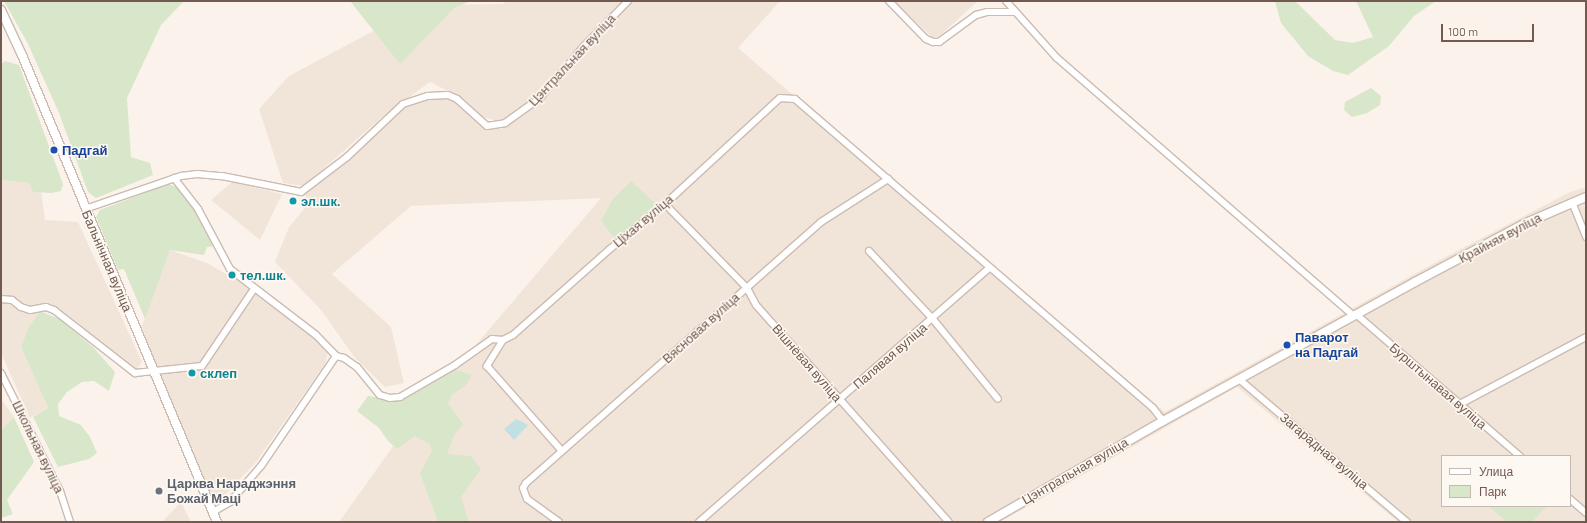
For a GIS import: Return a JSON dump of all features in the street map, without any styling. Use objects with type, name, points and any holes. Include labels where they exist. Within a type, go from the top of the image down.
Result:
[{"type":"street","name":"Цэнтральная вуліца","points":[[174,178],[181,176],[222,176],[301,192],[351,153],[403,104],[428,96],[443,94],[457,99],[488,126],[505,123],[540,98],[584,46],[628,1]]},
{"type":"street","points":[[889,1],[926,39],[939,42],[981,14],[1013,12]]},
{"type":"street","name":"Бурштынавая вуліца","points":[[1006,1],[1013,12],[1058,58],[1138,130],[1519,455]]},
{"type":"street","name":"Бальнічная вуліца","points":[[1,10],[22,55],[85,209],[217,522]]},
{"type":"street","name":"Ціхая вуліца","points":[[503,340],[513,335],[610,249],[665,204],[780,98],[794,99],[888,179]]},
{"type":"street","points":[[85,209],[174,178],[198,209],[230,269],[254,289],[290,313],[316,334],[336,356],[344,358],[356,367],[380,395],[390,398],[400,396],[434,377],[492,339],[503,340],[487,366],[562,451]]},
{"type":"street","points":[[888,179],[989,268],[1153,408],[1163,421]]},
{"type":"street","name":"Вясновая вуліца","points":[[559,522],[528,499],[523,488],[526,483],[821,222],[888,179]]},
{"type":"street","name":"Крайняя вуліца","points":[[1240,380],[1415,282],[1526,223],[1586,197]]},
{"type":"street","points":[[1572,202],[1586,237]]},
{"type":"street","name":"Вішнёвая вуліца","points":[[665,204],[747,288],[756,304],[839,400],[949,522]]},
{"type":"street","points":[[869,252],[932,318],[998,399]]},
{"type":"street","name":"Палявая вуліца","points":[[699,522],[989,268]]},
{"type":"street","points":[[1,299],[12,300],[21,307],[30,310],[46,307],[54,310],[135,373],[202,366],[254,289]]},
{"type":"street","points":[[1460,404],[1586,337]]},
{"type":"street","points":[[213,512],[230,502],[261,466],[336,356]]},
{"type":"street","name":"Школьная вуліца","points":[[1,373],[60,491],[70,522]]},
{"type":"street","name":"Цэнтральная вуліца","points":[[988,522],[1163,421],[1240,380]]},
{"type":"street","name":"Загарадная вуліца","points":[[1240,380],[1407,522]]},
{"type":"street","points":[[1571,500],[1586,513]]},
{"type":"shaded area","points":[[506,1],[623,1],[578,48],[546,87],[511,115],[498,121],[483,117],[464,99],[430,82],[381,118],[304,186],[283,183],[259,109],[289,76],[422,5],[503,4]]},
{"type":"shaded area","points":[[632,1],[780,1],[738,48],[1165,412],[1438,261],[1568,193],[1586,187],[1586,522],[1398,522],[1237,387],[1000,522],[339,522],[411,421],[601,198],[411,206],[332,274],[391,327],[404,383],[385,387],[355,358],[321,310],[275,262],[289,227],[310,202],[304,194],[357,152],[403,107],[428,99],[448,97],[487,129],[501,129],[541,101]]},
{"type":"shaded area","points":[[894,1],[978,1],[935,40]]},
{"type":"shaded area","points":[[1,180],[31,183],[33,191],[41,191],[45,220],[78,222],[142,362],[135,371],[73,319],[48,304],[24,306],[1,297]]},
{"type":"shaded area","points":[[232,182],[282,194],[260,240],[211,200]]},
{"type":"shaded area","points":[[170,250],[207,263],[261,294],[291,317],[328,352],[325,364],[256,462],[216,505],[157,371],[142,326]]},
{"type":"shaded area","points":[[1,302],[10,302],[29,312],[40,311],[28,328],[21,347],[48,408],[30,418],[1,353]]},
{"type":"shaded area","points":[[1,399],[14,417],[1,430]]},
{"type":"shaded area","points":[[181,502],[191,522],[162,522]]},
{"type":"green space","points":[[4,1],[184,1],[161,25],[127,98],[131,157],[150,163],[153,175],[96,198],[88,192],[59,113],[28,44]]},
{"type":"green space","points":[[350,1],[471,1],[454,8],[400,64]]},
{"type":"green space","points":[[1275,1],[1295,1],[1335,40],[1353,43],[1373,37],[1356,1],[1436,1],[1414,16],[1389,46],[1348,75],[1333,71],[1308,56],[1281,23]]},
{"type":"green space","points":[[5,61],[19,65],[63,184],[61,191],[51,193],[33,192],[30,183],[1,180],[1,64]]},
{"type":"green space","points":[[1371,88],[1381,96],[1380,105],[1367,113],[1352,117],[1344,110],[1345,102]]},
{"type":"green space","points":[[631,181],[656,204],[616,240],[601,221],[613,199]]},
{"type":"green space","points":[[168,184],[176,187],[184,194],[216,246],[207,247],[204,255],[170,250],[145,319],[124,269],[118,270],[96,217],[100,210]]},
{"type":"green space","points":[[40,311],[59,319],[93,347],[115,372],[109,391],[94,381],[82,382],[67,392],[58,404],[59,416],[81,425],[90,437],[97,453],[89,459],[58,467],[33,417],[48,408],[21,347],[28,328]]},
{"type":"green space","points":[[452,369],[472,375],[465,386],[452,395],[448,403],[463,424],[454,435],[447,454],[471,456],[481,469],[461,497],[469,522],[438,522],[420,473],[432,451],[430,444],[415,436],[397,449],[388,441],[379,428],[357,411],[368,396],[395,400]]},
{"type":"green space","points":[[14,417],[34,462],[7,500],[13,514],[1,518],[1,430]]},
{"type":"green space","points":[[1489,507],[1546,507],[1532,522],[1507,522]]},
{"type":"water","points":[[516,419],[528,425],[514,440],[504,429]]},
{"type":"place","name":"Падгай","points":[[54,150]]},
{"type":"place","name":"эл.шк.","points":[[293,201]]},
{"type":"place","name":"тел.шк.","points":[[232,275]]},
{"type":"place","name":"Паварот на Падгай","points":[[1287,345]]},
{"type":"place","name":"склеп","points":[[192,373]]},
{"type":"place","name":"Царква Нараджэння Божай Маці","points":[[159,491]]}]
